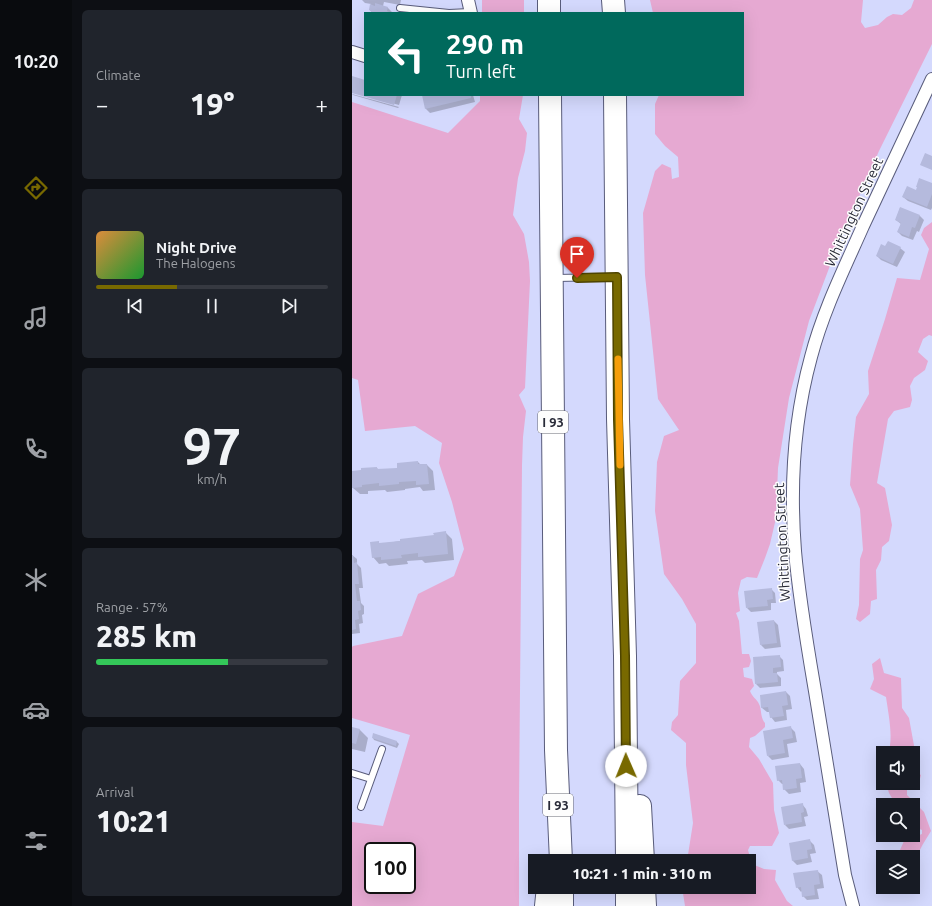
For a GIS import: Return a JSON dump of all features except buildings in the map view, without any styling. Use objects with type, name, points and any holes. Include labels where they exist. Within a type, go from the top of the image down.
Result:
[{"type":"highway","points":[[549,0],[549,12]]},
{"type":"highway","points":[[613,0],[614,12]]},
{"type":"highway","name":"I 93","points":[[550,96],[556,750],[560,854]]},
{"type":"highway","points":[[614,96],[618,419],[625,656],[627,854]]},
{"type":"highway","points":[[625,705],[638,746],[643,854]]},
{"type":"highway","points":[[549,854],[556,750]]},
{"type":"highway","points":[[546,906],[547,894]]},
{"type":"highway","points":[[562,894],[562,906]]},
{"type":"highway","points":[[627,894],[627,906]]},
{"type":"highway","points":[[644,894],[645,906]]},
{"type":"street","points":[[352,52],[364,56]]},
{"type":"street","name":"Whittington Street","points":[[853,906],[845,875],[802,610],[795,550],[793,506],[796,438],[806,378],[811,357],[826,311],[841,274],[932,79]]},
{"type":"lane","points":[[400,8],[439,12]]},
{"type":"lane","points":[[453,12],[470,8]]},
{"type":"lane","points":[[551,278],[617,277]]},
{"type":"lane","points":[[361,807],[382,749]]},
{"type":"lane","points":[[352,773],[371,779]]},
{"type":"shaded area","points":[[482,0],[524,0],[524,12],[482,12]]},
{"type":"shaded area","points":[[650,0],[863,0],[861,22],[865,28],[878,25],[893,14],[902,15],[911,8],[914,0],[932,0],[932,44],[879,151],[839,242],[809,321],[789,398],[778,468],[776,518],[770,544],[757,578],[747,577],[741,580],[738,593],[740,611],[736,613],[739,621],[742,654],[749,654],[751,661],[749,667],[743,668],[744,677],[752,679],[754,686],[750,691],[759,704],[762,718],[765,723],[765,727],[755,736],[750,738],[749,747],[759,759],[773,783],[774,810],[779,833],[772,846],[750,846],[748,850],[749,854],[688,854],[693,823],[686,765],[686,743],[671,730],[672,722],[678,715],[680,681],[696,663],[696,624],[682,599],[664,574],[655,511],[657,462],[664,436],[679,430],[658,399],[645,275],[643,213],[655,171],[662,164],[671,168],[672,179],[679,177],[678,157],[665,146],[655,134],[655,104],[659,96],[744,96],[744,12],[653,12]]},
{"type":"shaded area","points":[[480,96],[523,96],[519,119],[527,133],[525,151],[518,178],[513,215],[524,234],[529,262],[530,281],[525,388],[519,395],[526,411],[522,465],[519,906],[352,906],[352,822],[383,826],[410,735],[352,718],[352,647],[402,636],[418,594],[454,576],[464,549],[452,502],[439,463],[442,443],[415,426],[365,431],[358,380],[352,378],[352,102],[448,133],[480,101]]},
{"type":"shaded area","points":[[932,222],[932,336],[929,335],[923,339],[918,352],[928,361],[925,370],[914,378],[910,386],[912,400],[910,407],[894,411],[888,419],[877,483],[885,488],[892,525],[889,541],[882,547],[881,560],[876,570],[877,599],[871,601],[870,614],[860,622],[856,619],[859,605],[860,559],[863,550],[860,509],[850,485],[856,417],[869,394],[868,371],[897,278],[920,280],[929,249],[921,235],[924,228]]},
{"type":"shaded area","points":[[880,658],[884,673],[901,678],[902,708],[909,718],[914,746],[890,746],[891,733],[886,697],[870,689],[874,679],[872,664]]},
{"type":"shaded area","points":[[888,790],[907,790],[907,795],[910,798],[892,798]]},
{"type":"shaded area","points":[[920,808],[924,812],[931,831],[920,850],[900,850],[904,842],[920,842],[922,830],[920,829]]},
{"type":"shaded area","points":[[756,866],[764,869],[776,870],[775,880],[787,901],[793,906],[685,906],[683,894],[756,894]]},
{"type":"slow traffic","points":[[618,359],[620,465]]},
{"type":"route","points":[[577,278],[617,277],[618,419],[625,656],[626,766]]}]
